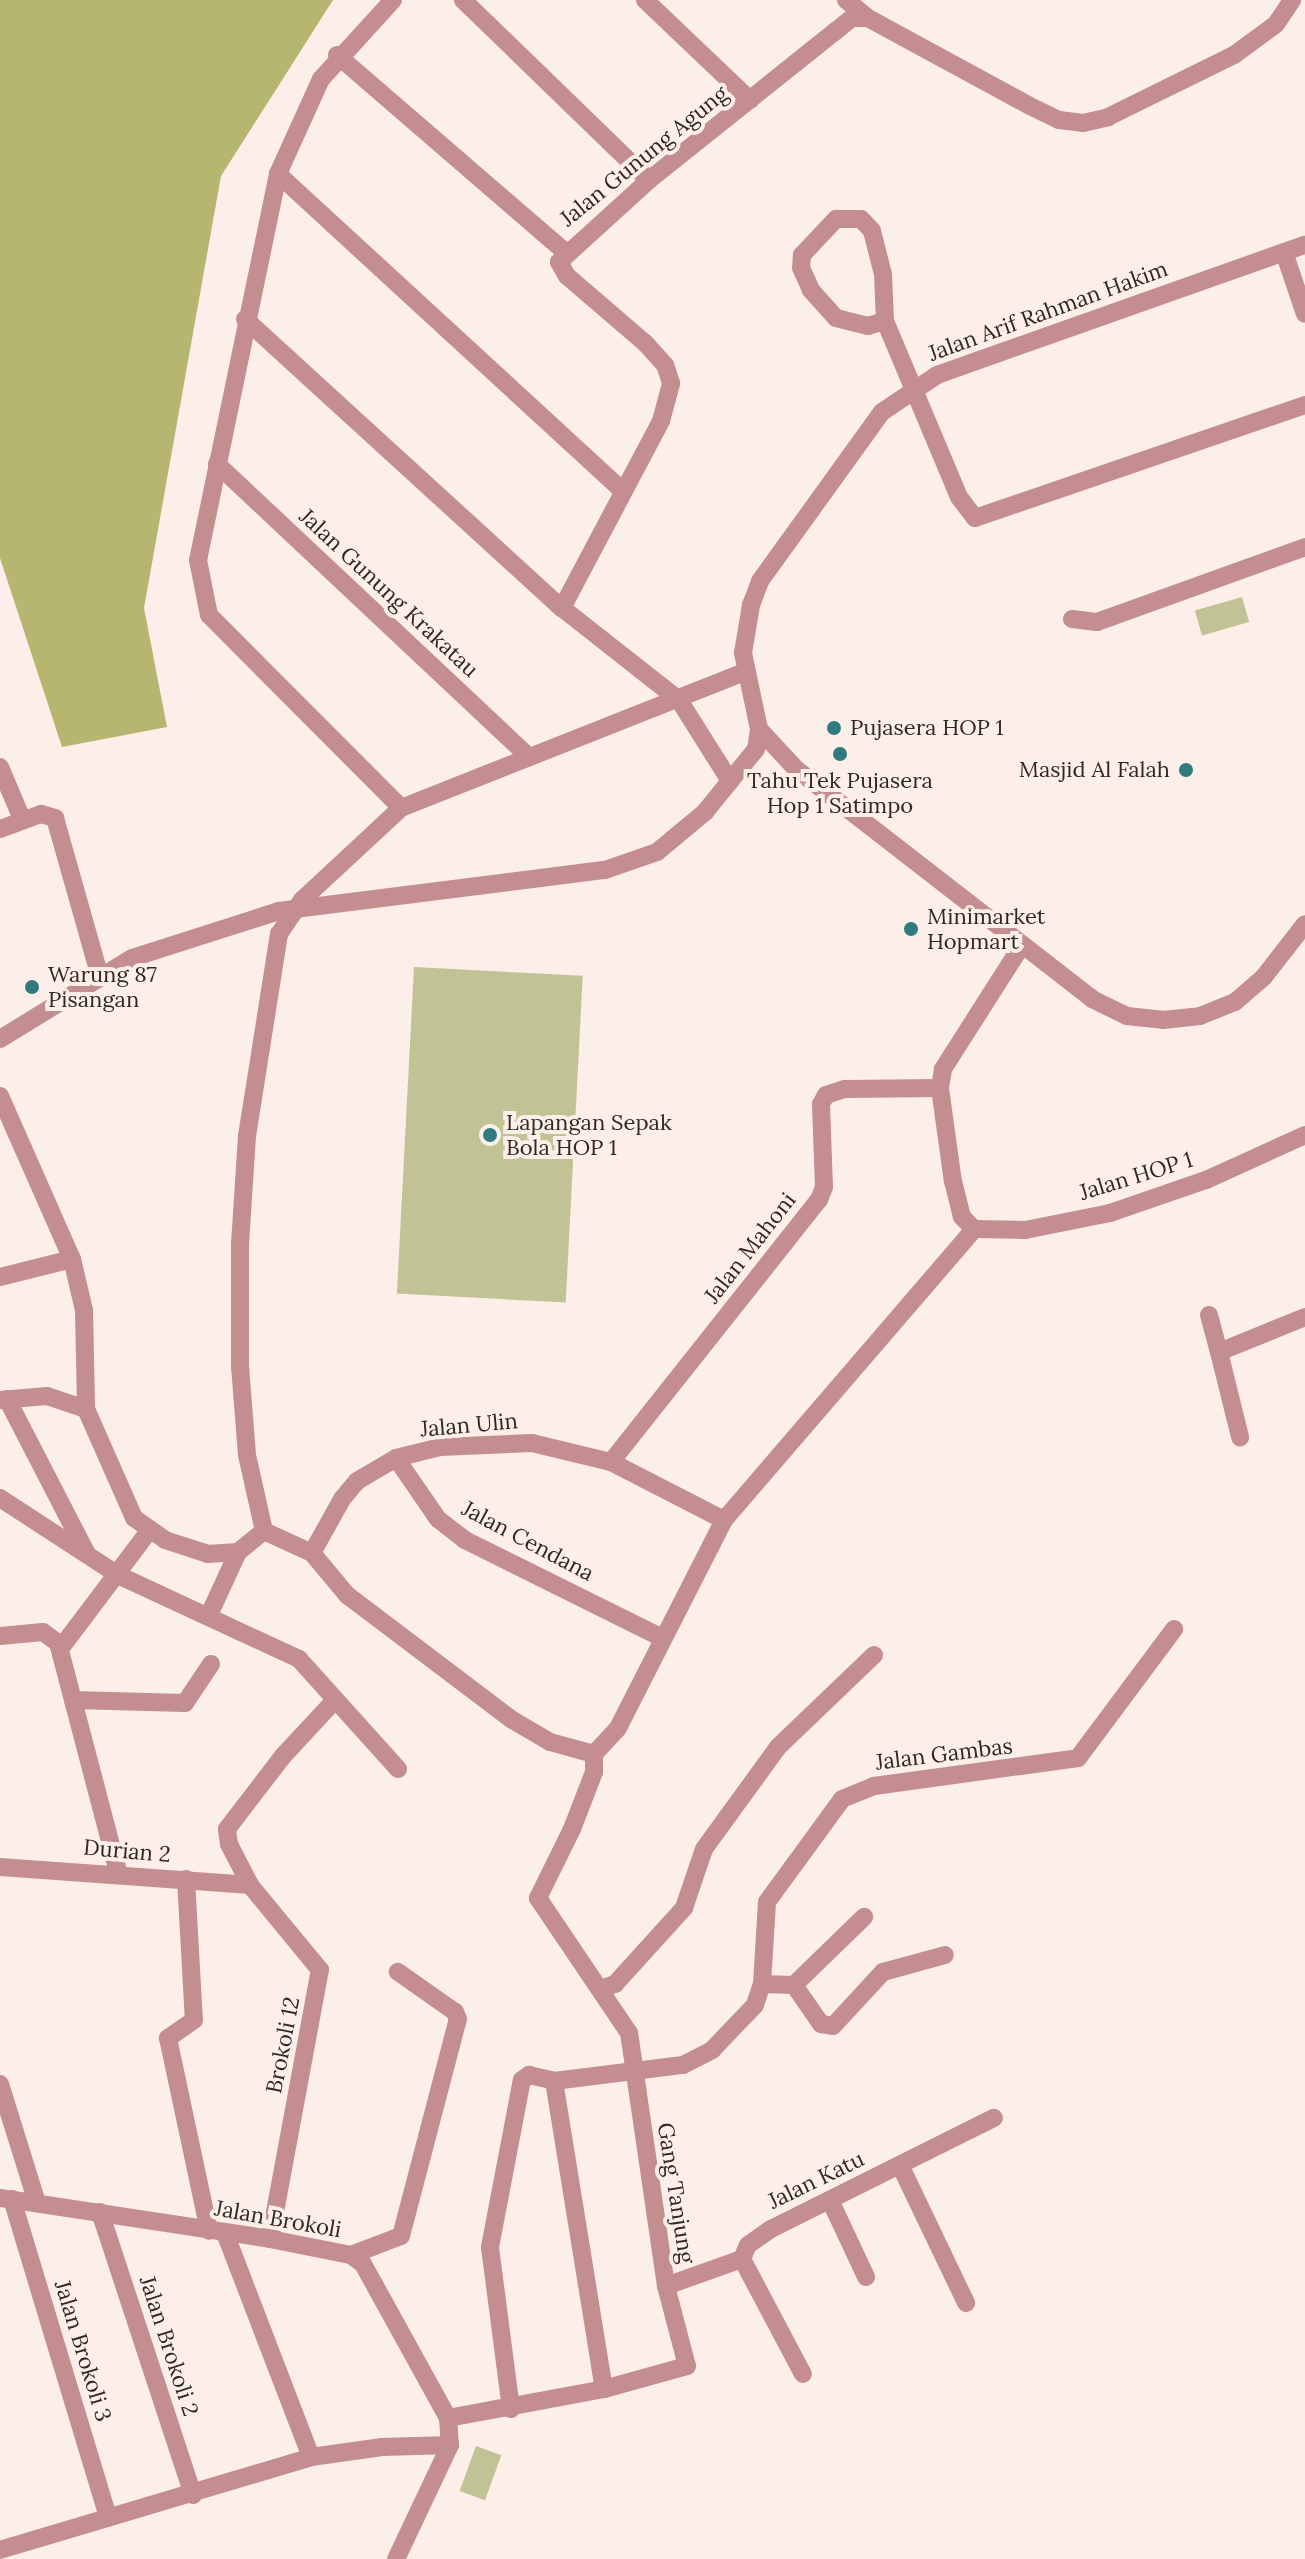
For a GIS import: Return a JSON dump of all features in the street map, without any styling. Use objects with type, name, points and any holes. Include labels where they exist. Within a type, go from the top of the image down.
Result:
[{"type":"street","points":[[393,0],[337,55],[302,114],[278,174],[245,319],[198,560],[209,615],[401,808]]},
{"type":"street","points":[[463,0],[649,180]]},
{"type":"street","points":[[645,0],[750,100]]},
{"type":"street","points":[[846,0],[868,18],[1059,120],[1083,123],[1108,117],[1234,55],[1276,24],[1292,0]]},
{"type":"street","name":"Jalan Gunung Agung","points":[[562,608],[661,421],[671,383],[665,365],[645,343],[562,271],[565,252],[649,180],[852,18],[868,18]]},
{"type":"street","points":[[337,55],[565,252]]},
{"type":"street","points":[[278,174],[623,491]]},
{"type":"street","points":[[885,321],[868,326],[836,318],[811,290],[801,268],[802,255],[836,219],[861,219],[872,231],[883,274],[885,321],[916,386],[959,497],[975,518],[1305,405]]},
{"type":"street","name":"Jalan Arif Rahman Hakim","points":[[759,729],[744,672],[751,605],[760,581],[882,412],[916,386],[1305,245]]},
{"type":"street","points":[[1284,252],[1305,314]]},
{"type":"street","points":[[245,319],[562,608],[679,700],[730,781]]},
{"type":"street","name":"Jalan Gunung Krakatau","points":[[217,464],[528,756]]},
{"type":"street","points":[[1072,619],[1097,622],[1305,547]]},
{"type":"street","points":[[264,1531],[246,1442],[240,1244],[247,1136],[279,934],[295,907],[401,808],[744,672]]},
{"type":"street","points":[[1,1038],[99,974],[132,958],[295,907],[630,865],[681,835],[756,749],[759,729]]},
{"type":"street","points":[[759,729],[796,769],[1092,999],[1127,1016],[1163,1020],[1200,1016],[1235,1002],[1263,978],[1305,924]]},
{"type":"street","points":[[0,767],[22,819]]},
{"type":"street","points":[[0,829],[41,814],[55,818],[99,974]]},
{"type":"street","points":[[874,1655],[766,1762],[704,1849],[684,1908],[615,1984],[600,1989],[538,1898],[572,1829],[594,1772],[594,1754],[618,1728],[724,1520],[974,1229],[962,1217],[953,1182],[940,1088],[956,1043],[1022,945]]},
{"type":"street","name":"Jalan Mahoni","points":[[611,1462],[819,1200],[824,1187],[821,1104],[826,1095],[845,1089],[940,1088]]},
{"type":"street","points":[[0,1096],[72,1259],[84,1310],[86,1409],[122,1496],[149,1531],[208,1554],[238,1552]]},
{"type":"street","name":"Jalan HOP 1","points":[[974,1229],[1025,1230],[1110,1213],[1206,1180],[1305,1135]]},
{"type":"street","points":[[0,1277],[72,1259]]},
{"type":"street","points":[[1209,1315],[1240,1437]]},
{"type":"street","points":[[1219,1352],[1305,1317]]},
{"type":"street","points":[[86,1409],[47,1396],[3,1400],[88,1557]]},
{"type":"street","name":"Jalan Ulin","points":[[312,1553],[357,1481],[396,1458],[440,1447],[532,1443],[611,1462],[724,1520]]},
{"type":"street","name":"Jalan Cendana","points":[[396,1458],[438,1519],[465,1540],[662,1638]]},
{"type":"street","points":[[0,1498],[118,1575],[299,1659],[398,1769]]},
{"type":"street","points":[[60,1649],[149,1531]]},
{"type":"street","points":[[209,1615],[238,1552],[264,1531]]},
{"type":"street","points":[[264,1531],[312,1553],[347,1595],[511,1719],[550,1742],[594,1754]]},
{"type":"street","name":"Jalan Gambas","points":[[511,2409],[491,2235],[522,2080],[534,2075],[554,2081],[632,2064],[683,2065],[712,2050],[755,2005],[762,1984],[767,1902],[842,1799],[874,1786],[1078,1758],[1174,1629]]},
{"type":"street","points":[[0,1636],[43,1632],[60,1649],[118,1872]]},
{"type":"street","points":[[73,1700],[185,1703],[211,1664]]},
{"type":"street","name":"Brokoli 12","points":[[270,2239],[320,1976],[318,1965],[250,1885],[229,1844],[227,1829],[283,1756],[335,1700]]},
{"type":"street","name":"Durian 2","points":[[0,1867],[118,1872],[250,1885]]},
{"type":"street","points":[[186,1879],[194,2020],[168,2038],[217,2232],[311,2457]]},
{"type":"street","points":[[762,1984],[794,1985],[864,1917]]},
{"type":"street","points":[[794,1985],[821,2024],[833,2026],[883,1972],[945,1955]]},
{"type":"street","points":[[351,2255],[401,2236],[458,2019],[455,2012],[398,1972]]},
{"type":"street","name":"Gang Tanjung","points":[[600,1989],[627,2029],[666,2286],[687,2366],[604,2389]]},
{"type":"street","points":[[448,2418],[511,2409],[604,2389],[554,2081]]},
{"type":"street","points":[[0,2084],[37,2203]]},
{"type":"street","name":"Jalan Katu","points":[[666,2286],[742,2259],[752,2241],[994,2118]]},
{"type":"street","points":[[900,2165],[966,2303]]},
{"type":"street","name":"Jalan Brokoli","points":[[6,2199],[270,2239],[351,2255],[372,2274],[448,2418],[450,2445],[396,2559]]},
{"type":"street","name":"Jalan Brokoli 3","points":[[6,2199],[108,2516]]},
{"type":"street","points":[[830,2200],[866,2277]]},
{"type":"street","name":"Jalan Brokoli 2","points":[[100,2212],[193,2495]]},
{"type":"street","points":[[742,2259],[803,2374]]},
{"type":"street","points":[[1,2546],[193,2495],[311,2457],[382,2447],[450,2445]]},
{"type":"green space","points":[[1242,597],[1249,622],[1202,635],[1195,611]]},
{"type":"green space","name":"Lapangan Sepak Bola HOP 1","points":[[414,967],[583,976],[566,1302],[397,1294]]},
{"type":"green space","points":[[476,2446],[501,2455],[485,2500],[460,2491]]},
{"type":"shaded area","points":[[0,0],[333,0],[221,176],[144,608],[167,727],[62,747],[0,558]]},
{"type":"place","name":"Pujasera HOP 1","points":[[834,728]]},
{"type":"place","name":"Tahu Tek Pujasera Hop 1 Satimpo","points":[[840,754]]},
{"type":"place","name":"Masjid Al Falah","points":[[1186,770]]},
{"type":"place","name":"Minimarket Hopmart","points":[[911,929]]},
{"type":"place","name":"Warung 87 Pisangan","points":[[32,987]]},
{"type":"place","name":"Lapangan Sepak Bola HOP 1","points":[[490,1135]]}]
